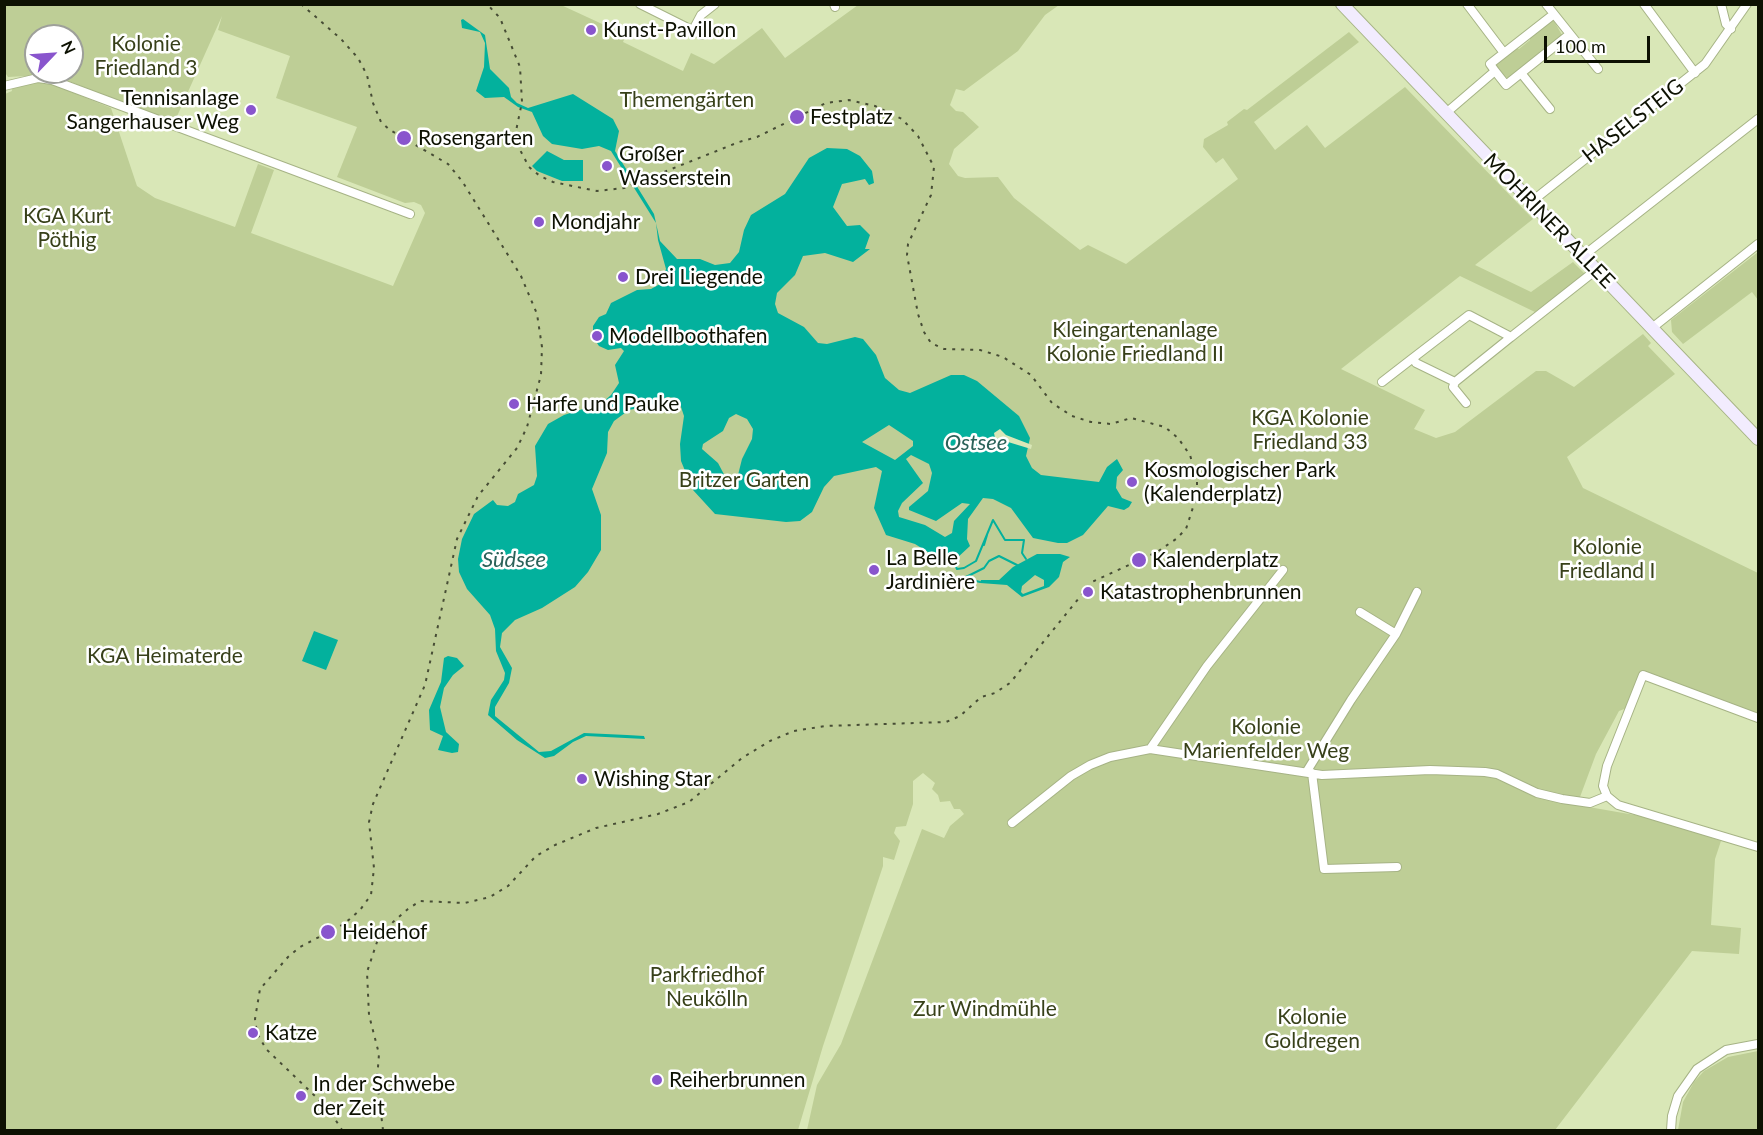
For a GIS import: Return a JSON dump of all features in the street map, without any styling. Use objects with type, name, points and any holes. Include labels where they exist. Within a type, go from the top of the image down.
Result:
[{"type":"main road","name":"MOHRINER ALLEE","points":[[1342,4],[1758,440]]},
{"type":"street","points":[[640,4],[702,34]]},
{"type":"street","points":[[693,30],[701,15],[715,4]]},
{"type":"street","points":[[1467,4],[1504,52]]},
{"type":"street","points":[[1546,4],[1598,69]]},
{"type":"street","points":[[1638,4],[1669,45]]},
{"type":"street","points":[[1644,4],[1695,73]]},
{"type":"street","points":[[1721,4],[1726,24],[1731,28]]},
{"type":"street","name":"HASELSTEIG","points":[[1531,202],[1695,73],[1718,49],[1747,4]]},
{"type":"street","points":[[1554,14],[1490,64],[1506,85],[1570,34]]},
{"type":"street","points":[[1446,113],[1495,71]]},
{"type":"street","points":[[1521,73],[1550,109]]},
{"type":"street","points":[[4,86],[38,78],[52,80],[410,214]]},
{"type":"street","points":[[1583,256],[1758,119]]},
{"type":"street","points":[[1652,328],[1758,244]]},
{"type":"street","points":[[1466,403],[1454,387],[1455,382],[1596,270]]},
{"type":"street","points":[[1382,382],[1469,315],[1511,337]]},
{"type":"street","points":[[1413,358],[1416,363],[1455,382]]},
{"type":"street","points":[[1150,749],[1207,667],[1283,570]]},
{"type":"street","points":[[1397,867],[1324,868],[1310,772],[1351,700],[1396,634],[1418,592]]},
{"type":"street","points":[[1360,612],[1396,634]]},
{"type":"street","points":[[1758,718],[1643,675],[1603,778],[1607,796],[1618,805],[1758,847]]},
{"type":"street","points":[[1012,824],[1071,776],[1090,765],[1110,757],[1150,749],[1341,775],[1430,770],[1485,772],[1497,774],[1537,793],[1562,799],[1590,803],[1607,796]]},
{"type":"street","points":[[1671,1131],[1678,1096],[1697,1069],[1726,1050],[1758,1044]]},
{"type":"green space","points":[[5,5],[561,5],[626,35],[623,42],[683,71],[691,53],[714,64],[762,28],[785,58],[858,5],[1059,5],[1045,15],[1018,51],[964,91],[956,89],[950,105],[956,111],[963,112],[979,127],[954,149],[949,164],[958,176],[965,178],[998,177],[1014,198],[1080,250],[1088,245],[1126,264],[1238,179],[1223,158],[1216,163],[1203,147],[1204,139],[1228,125],[1227,122],[1244,109],[1247,110],[1349,32],[1359,42],[1254,122],[1275,150],[1307,125],[1325,148],[1405,87],[1533,219],[1475,265],[1531,292],[1573,262],[1585,274],[1535,312],[1460,276],[1341,369],[1425,410],[1414,429],[1436,438],[1455,432],[1536,371],[1546,371],[1574,387],[1643,334],[1651,343],[1648,346],[1675,374],[1567,457],[1583,488],[1758,573],[1758,715],[1642,671],[1627,708],[1619,711],[1596,754],[1577,805],[1658,819],[1721,841],[1715,859],[1711,925],[1741,928],[1739,954],[1692,951],[1555,1130],[807,1130],[817,1085],[841,1044],[922,829],[944,838],[950,826],[964,814],[960,809],[954,809],[950,801],[940,802],[938,795],[932,789],[935,783],[923,773],[913,781],[913,804],[906,826],[896,827],[894,833],[900,841],[894,860],[883,857],[883,866],[823,1046],[798,1130],[5,1130],[5,94],[12,91],[11,86],[24,82],[51,84],[111,108],[137,186],[155,198],[235,227],[258,164],[274,170],[251,233],[393,286],[425,213],[421,205],[414,202],[405,203],[337,177],[357,127],[276,98],[290,56],[218,30],[222,16],[174,123],[76,84],[84,84],[84,24],[24,24],[24,76],[8,77],[4,71]]},
{"type":"green space","points":[[1551,20],[1554,21],[1562,35],[1508,78],[1504,77],[1496,67],[1497,62],[1515,48],[1519,49],[1530,40],[1530,36]]},
{"type":"green space","points":[[1758,252],[1758,300],[1752,292],[1683,344],[1672,332],[1671,320]]},
{"type":"green space","points":[[1758,1051],[1758,1130],[1678,1130],[1683,1102],[1694,1082],[1704,1071],[1728,1057]]},
{"type":"water","points":[[463,19],[485,35],[490,69],[509,88],[511,97],[517,103],[528,108],[573,94],[613,119],[619,131],[615,151],[654,214],[656,223],[611,151],[599,146],[582,149],[552,144],[543,136],[532,112],[518,107],[504,97],[485,98],[476,91],[484,67],[485,43],[480,32],[462,28],[461,20]]},
{"type":"water","points":[[827,148],[847,149],[860,156],[872,171],[874,183],[869,185],[865,179],[842,184],[833,207],[847,226],[860,225],[870,235],[865,249],[870,249],[853,262],[825,253],[803,256],[795,275],[777,293],[775,304],[778,313],[804,327],[818,343],[827,344],[855,337],[863,339],[876,355],[885,378],[899,390],[910,393],[951,375],[964,375],[977,381],[1019,416],[1030,438],[1026,456],[1032,468],[1041,475],[1099,482],[1107,467],[1117,459],[1123,470],[1117,477],[1116,488],[1122,498],[1132,502],[1124,510],[1108,506],[1083,535],[1067,543],[1058,543],[1033,538],[1011,508],[993,499],[983,498],[968,519],[967,539],[970,546],[956,559],[956,565],[951,560],[939,559],[915,544],[886,535],[874,508],[882,471],[876,467],[834,476],[824,487],[812,512],[800,521],[786,522],[715,514],[693,490],[681,461],[680,444],[684,416],[680,404],[674,398],[668,397],[648,406],[629,410],[614,421],[608,432],[607,453],[592,489],[601,515],[601,550],[588,572],[575,587],[542,608],[515,620],[502,633],[500,647],[512,668],[509,683],[495,707],[495,716],[539,752],[551,751],[584,733],[644,736],[645,739],[586,736],[573,742],[554,756],[545,758],[517,740],[488,715],[491,700],[504,680],[505,673],[496,651],[495,629],[490,615],[467,589],[459,572],[458,559],[462,539],[474,514],[493,500],[497,505],[508,506],[515,502],[518,494],[534,485],[537,476],[535,446],[548,424],[564,415],[602,403],[611,395],[619,383],[615,365],[624,351],[621,348],[608,350],[599,346],[593,337],[593,326],[599,317],[606,314],[611,303],[637,290],[651,289],[660,284],[666,269],[656,223],[660,241],[677,259],[700,259],[715,265],[730,263],[739,252],[744,230],[751,215],[785,194],[809,158]],"holes":[[[736,414],[747,419],[753,429],[752,439],[742,459],[737,479],[733,483],[728,482],[718,463],[702,449],[703,444],[723,431],[729,418]],[[889,425],[913,441],[913,446],[895,460],[862,442]],[[911,455],[929,464],[932,473],[928,491],[909,507],[909,510],[936,521],[962,503],[970,504],[954,521],[952,533],[945,537],[925,525],[899,517],[898,511],[902,503],[923,483],[906,459]]]},
{"type":"water","points":[[547,151],[564,160],[583,160],[583,181],[562,181],[537,171],[532,166]]},
{"type":"water","points":[[1037,554],[1060,554],[1070,557],[1063,562],[1059,577],[1049,587],[1022,597],[1007,585],[980,583],[981,580],[999,580],[1013,567]],"holes":[[[1035,575],[1044,580],[1044,586],[1023,594],[1021,592],[1022,586]]]},
{"type":"water","points":[[314,631],[338,640],[326,670],[302,661]]},
{"type":"water","points":[[448,656],[457,658],[464,666],[453,675],[444,688],[440,707],[446,732],[459,744],[458,752],[452,753],[438,750],[443,736],[430,730],[429,710],[441,682],[444,658]]},
{"type":"pier","points":[[1000,429],[1006,435],[1032,445],[1031,449],[995,438],[994,433]]},
{"type":"waterway","points":[[955,565],[957,569],[964,568],[976,561],[993,520],[1005,540],[1024,540],[1022,553],[1026,559]]},
{"type":"waterway","points":[[984,545],[987,535]]},
{"type":"waterway","points":[[939,580],[954,583],[984,568],[989,561],[999,556],[1017,565]]},
{"type":"waterway","points":[[965,578],[980,582]]},
{"type":"railway","points":[[301,4],[341,39],[358,58],[367,75],[373,103],[381,122],[390,130],[448,164],[462,181],[521,276],[537,314],[542,347],[541,375],[527,427],[517,448],[478,496],[457,539],[425,685],[373,804],[369,822],[374,868],[371,895],[360,910],[344,924],[300,947],[288,957],[260,989],[255,1019],[257,1033],[266,1049],[331,1113],[342,1130]]},
{"type":"railway","points":[[383,1130],[377,1080],[379,1054],[369,1015],[367,972],[377,942],[393,922],[408,909],[420,901],[465,903],[490,897],[508,886],[536,856],[555,845],[596,828],[658,814],[689,802],[742,758],[770,741],[794,731],[825,726],[946,722],[960,716],[981,697],[995,693],[1010,683],[1092,582],[1157,552],[1176,539],[1186,529],[1197,495],[1197,479],[1190,455],[1178,438],[1165,427],[1131,418],[1111,424],[1091,422],[1072,416],[1052,403],[1031,375],[1003,357],[980,350],[944,349],[931,343],[924,332],[918,314],[907,255],[908,244],[931,195],[934,167],[918,136],[902,119],[875,106],[849,100],[826,103],[757,137],[624,188],[597,191],[553,182],[540,176],[529,167],[518,146],[516,131],[522,102],[520,67],[500,18],[487,4]]},
{"type":"place","name":"Kunst-Pavillon","points":[[591,30]]},
{"type":"place","name":"Tennisanlage Sangerhauser Weg","points":[[251,110]]},
{"type":"place","name":"Festplatz","points":[[797,117]]},
{"type":"place","name":"Rosengarten","points":[[404,138]]},
{"type":"place","name":"Großer Wasserstein","points":[[607,166]]},
{"type":"place","name":"Mondjahr","points":[[539,222]]},
{"type":"place","name":"Drei Liegende","points":[[623,277]]},
{"type":"place","name":"Modellboothafen","points":[[597,336]]},
{"type":"place","name":"Harfe und Pauke","points":[[514,404]]},
{"type":"place","name":"Kosmologischer Park (Kalenderplatz)","points":[[1132,482]]},
{"type":"place","name":"Kalenderplatz","points":[[1139,560]]},
{"type":"place","name":"La Belle Jardinière","points":[[874,570]]},
{"type":"place","name":"Katastrophenbrunnen","points":[[1088,592]]},
{"type":"place","name":"Wishing Star","points":[[582,779]]},
{"type":"place","name":"Heidehof","points":[[328,932]]},
{"type":"place","name":"Katze","points":[[253,1033]]},
{"type":"place","name":"Reiherbrunnen","points":[[657,1080]]},
{"type":"place","name":"In der Schwebe der Zeit","points":[[301,1096]]},
{"type":"park label","name":"Kolonie Friedland 3","points":[[146,56]]},
{"type":"park label","name":"Themengärten","points":[[687,100]]},
{"type":"park label","name":"KGA Kurt Pöthig","points":[[67,228]]},
{"type":"park label","name":"Kleingartenanlage Kolonie Friedland II","points":[[1135,342]]},
{"type":"park label","name":"KGA Kolonie Friedland 33","points":[[1310,430]]},
{"type":"park label","name":"Britzer Garten","points":[[744,480]]},
{"type":"park label","name":"Kolonie Friedland I","points":[[1607,559]]},
{"type":"park label","name":"KGA Heimaterde","points":[[165,656]]},
{"type":"park label","name":"Kolonie Marienfelder Weg","points":[[1266,739]]},
{"type":"park label","name":"Parkfriedhof Neukölln","points":[[707,987]]},
{"type":"park label","name":"Zur Windmühle","points":[[985,1009]]},
{"type":"park label","name":"Kolonie Goldregen","points":[[1312,1029]]},
{"type":"water label","name":"Ostsee","points":[[976,443]]},
{"type":"water label","name":"Südsee","points":[[514,560]]}]
